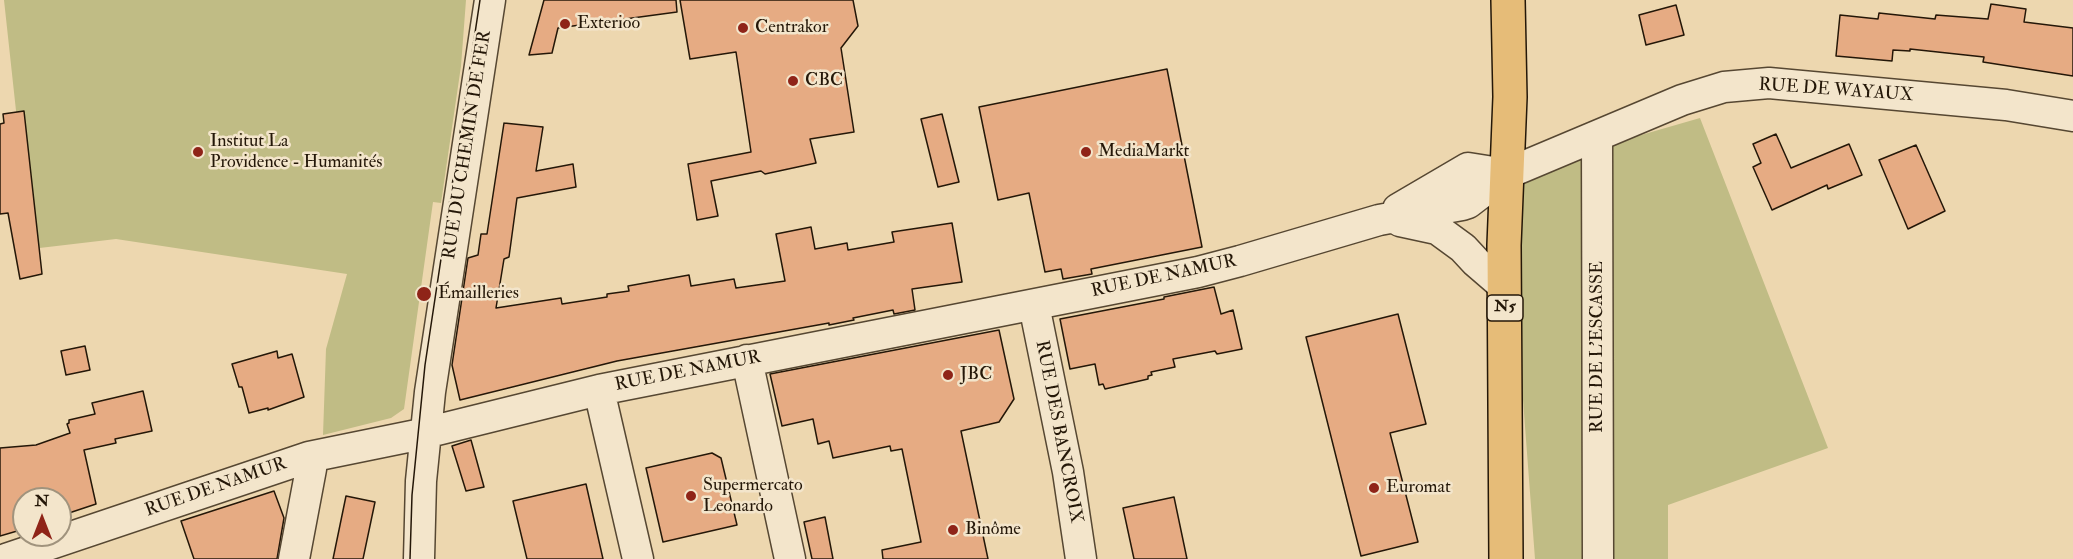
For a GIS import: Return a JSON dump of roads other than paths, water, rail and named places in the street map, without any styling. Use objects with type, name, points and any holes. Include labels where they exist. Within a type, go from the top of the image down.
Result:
[{"type":"main road","name":"N5","points":[[1506,559],[1505,286],[1506,174],[1510,98],[1508,0]]},
{"type":"street","name":"RUE DU CHEMIN DE FER","points":[[418,559],[421,481],[437,344],[490,0]]},
{"type":"street","name":"RUE DE WAYAUX","points":[[1506,174],[1682,100],[1724,87],[1769,83],[2006,105],[2073,116]]},
{"type":"street","name":"RUE DE L'ESCASSE","points":[[1597,136],[1598,559]]},
{"type":"street","points":[[1379,220],[1468,168],[1506,174]]},
{"type":"street","name":"RUE DE NAMUR","points":[[6,559],[309,457],[426,433],[599,390],[1034,305],[1219,266],[1379,220],[1407,222],[1437,229],[1463,248],[1505,286]]},
{"type":"street","name":"RUE DES BANCROIX","points":[[1034,305],[1068,472],[1081,559]]},
{"type":"street","points":[[747,360],[790,559]]},
{"type":"street","points":[[599,390],[638,559]]},
{"type":"street","points":[[294,559],[311,469],[309,457]]},
{"type":"tram line","points":[[410,559],[412,495],[425,365],[480,0]]},
{"type":"place","name":"Exterioo","points":[[565,24]]},
{"type":"place","name":"Centrakor","points":[[743,28]]},
{"type":"place","name":"CBC","points":[[793,81]]},
{"type":"place","name":"Institut La Providence - Humanités","points":[[198,152]]},
{"type":"place","name":"MediaMarkt","points":[[1086,152]]},
{"type":"place","name":"Émailleries","points":[[424,294]]},
{"type":"place","name":"JBC","points":[[948,375]]},
{"type":"place","name":"Euromat","points":[[1374,488]]},
{"type":"place","name":"Supermercato Leonardo","points":[[691,496]]},
{"type":"place","name":"Binôme","points":[[953,530]]}]
